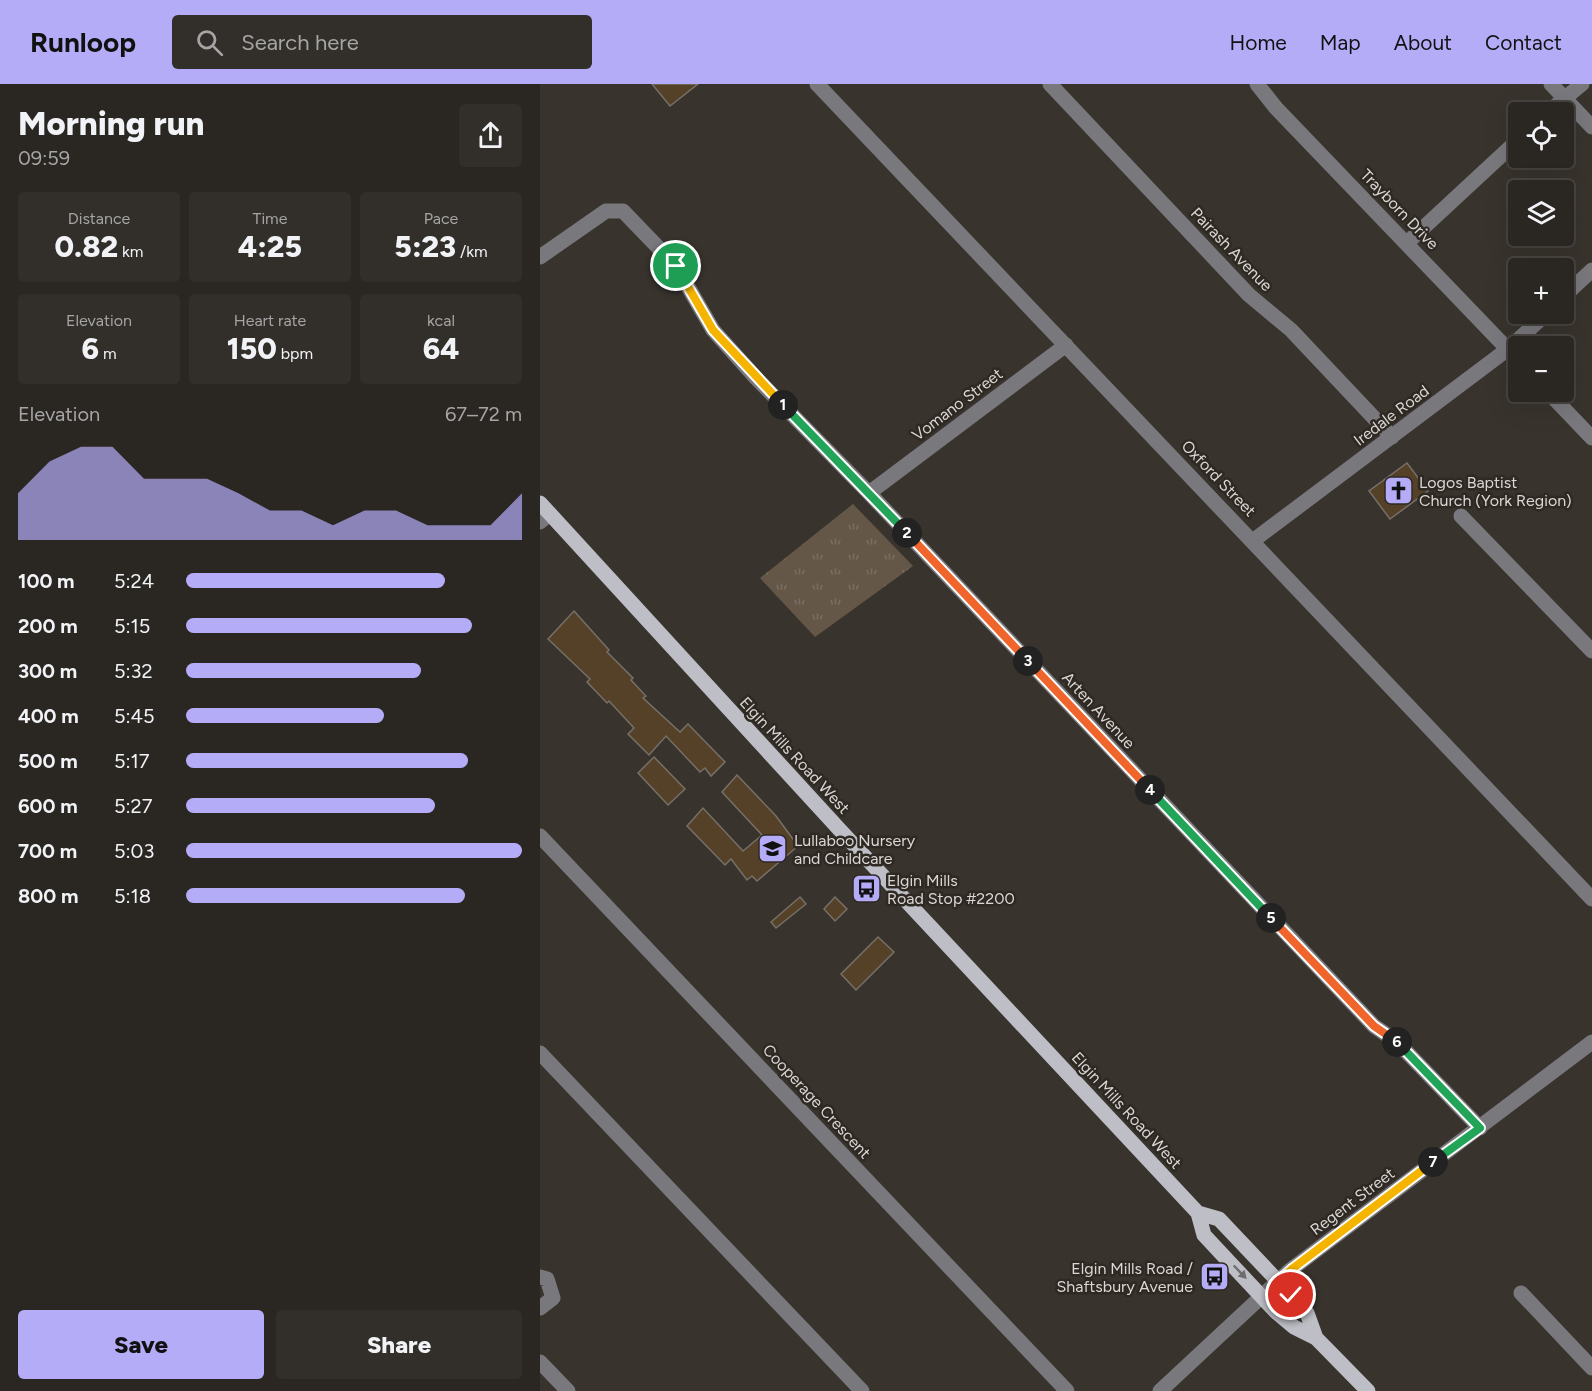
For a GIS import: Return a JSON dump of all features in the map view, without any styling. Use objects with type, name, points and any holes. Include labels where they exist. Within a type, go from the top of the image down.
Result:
[{"type":"main road","name":"Elgin Mills Road West","points":[[544,513],[1198,1213],[1204,1235],[1262,1297],[1294,1327],[1316,1338],[1368,1391]]},
{"type":"main road","name":"Elgin Mills Road West","points":[[1198,1213],[1219,1219],[1278,1281],[1307,1313],[1316,1338]]},
{"type":"street","name":"Oxford Street","points":[[818,84],[1254,540],[1592,899]]},
{"type":"street","name":"Pairash Avenue","points":[[1050,84],[1249,295],[1291,330],[1392,437]]},
{"type":"street","name":"Trayborn Drive","points":[[1257,84],[1276,108],[1408,242],[1508,349]]},
{"type":"street","points":[[1551,84],[1592,127]]},
{"type":"street","points":[[1559,102],[1582,84]]},
{"type":"street","points":[[1408,242],[1508,149]]},
{"type":"street","name":"Arten Avenue","points":[[540,257],[606,211],[622,211],[676,266],[713,330],[1374,1026],[1397,1042],[1480,1128]]},
{"type":"street","points":[[1574,287],[1592,270]]},
{"type":"street","name":"Iredale Road","points":[[1528,336],[1538,324]]},
{"type":"street","name":"Vomano Street","points":[[869,493],[1066,345]]},
{"type":"street","name":"Iredale Road","points":[[1254,540],[1392,437],[1508,357]]},
{"type":"street","points":[[1558,402],[1592,438]]},
{"type":"street","points":[[1461,516],[1592,651]]},
{"type":"street","name":"Cooperage Crescent","points":[[540,836],[1067,1391]]},
{"type":"street","name":"Regent Street","points":[[1160,1391],[1278,1281],[1592,1042]]},
{"type":"street","points":[[540,1053],[862,1391]]},
{"type":"street","points":[[540,1277],[547,1279],[553,1298],[540,1308]]},
{"type":"street","points":[[1521,1293],[1592,1368]]},
{"type":"street","points":[[540,1362],[568,1391]]},
{"type":"green space","points":[[853,504],[913,566],[815,637],[760,578]]},
{"type":"building","points":[[652,84],[698,84],[670,106]]},
{"type":"building","name":"Logos Baptist Church (York Region)","points":[[1407,463],[1428,491],[1390,519],[1369,491]]},
{"type":"building","points":[[574,611],[609,650],[607,652],[633,678],[631,680],[646,696],[643,698],[680,732],[688,724],[725,762],[711,776],[705,768],[700,772],[666,736],[649,755],[628,734],[634,728],[609,701],[607,703],[587,682],[590,679],[548,639]]},
{"type":"building","points":[[654,757],[685,789],[668,805],[638,773]]},
{"type":"building","points":[[737,775],[776,816],[798,846],[757,881],[752,876],[747,880],[731,859],[725,865],[687,826],[703,808],[743,851],[762,835],[722,792]]},
{"type":"building","points":[[800,897],[806,904],[776,928],[771,922]]},
{"type":"building","points":[[835,897],[847,909],[835,921],[824,909]]},
{"type":"building","points":[[878,937],[894,952],[856,990],[841,974]]},
{"type":"place","name":"Logos Baptist Church (York Region)","points":[[1398,491]]},
{"type":"place","name":"Lullaboo Nursery and Childcare","points":[[773,849]]},
{"type":"place","name":"Elgin Mills Road Stop #2200","points":[[866,889]]},
{"type":"place","name":"Elgin Mills Road / Shaftsbury Avenue","points":[[1214,1277]]},
{"type":"route","points":[[676,266],[713,330],[756,378],[869,493],[1374,1026],[1397,1042],[1480,1128],[1289,1271],[1278,1281],[1291,1295]]}]
